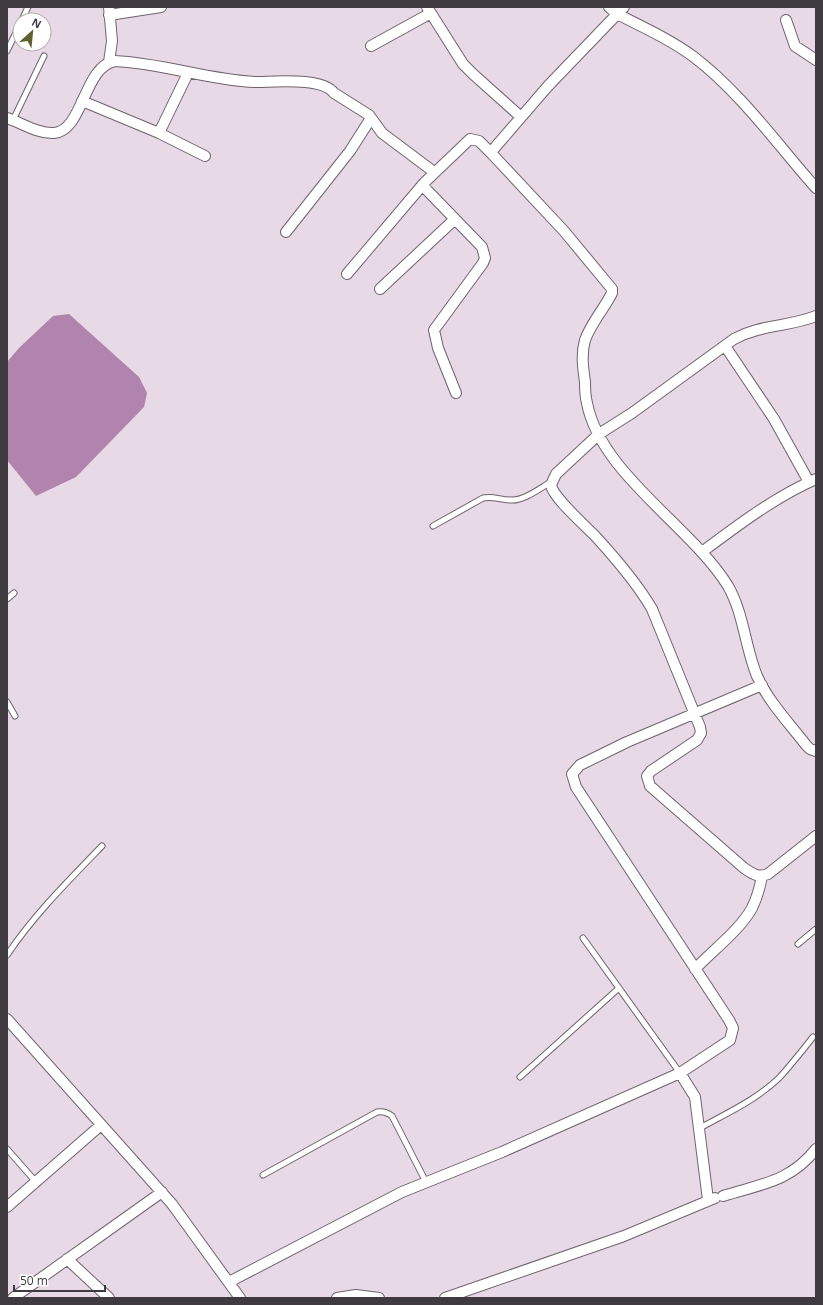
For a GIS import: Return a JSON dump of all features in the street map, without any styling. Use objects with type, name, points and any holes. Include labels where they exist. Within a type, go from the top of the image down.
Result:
[{"type":"street","points":[[10,119],[45,133],[55,133],[64,130],[71,123],[96,75],[109,62],[112,41],[109,11],[161,7]]},
{"type":"street","points":[[609,7],[621,10],[677,46],[709,69],[730,90],[816,188]]},
{"type":"street","points":[[371,46],[429,10],[463,64],[521,117]]},
{"type":"street","points":[[491,152],[548,86],[621,10]]},
{"type":"street","points":[[786,20],[795,46],[816,60]]},
{"type":"street","points":[[109,62],[122,61],[188,73],[252,82],[306,82],[319,84],[331,89],[334,93],[371,118],[382,133],[434,172]]},
{"type":"street","points":[[159,133],[188,73]]},
{"type":"street","points":[[82,101],[159,133],[205,156]]},
{"type":"street","points":[[286,232],[350,151],[371,118]]},
{"type":"street","points":[[348,274],[434,172],[470,139],[479,141],[491,152],[564,231],[612,289],[608,302],[588,332],[583,356],[587,404],[599,434],[604,445],[623,469],[656,506],[714,564],[729,588],[738,607],[752,662],[762,685],[806,745],[810,749],[816,751]]},
{"type":"street","points":[[422,186],[482,247],[485,258],[434,330],[438,348],[456,393]]},
{"type":"street","points":[[380,289],[455,219]]},
{"type":"street","points":[[816,316],[801,322],[762,327],[748,332],[724,346],[632,413],[599,434],[556,474],[551,482],[551,488],[597,538],[644,596],[652,609],[700,727],[699,737],[651,771],[647,776],[647,781],[744,868],[755,875],[762,876],[768,874],[816,836]]},
{"type":"street","points":[[702,552],[745,519],[800,486],[813,481],[774,419],[724,346]]},
{"type":"street","points":[[229,1282],[402,1192],[502,1152],[680,1073],[730,1040],[733,1033],[729,1020],[576,787],[572,774],[580,764],[627,742],[762,685]]},
{"type":"street","points":[[694,968],[742,921],[751,909],[758,894],[762,876]]},
{"type":"street","points":[[7,1019],[162,1192],[240,1298]]},
{"type":"street","points":[[680,1073],[695,1097],[700,1128],[716,1198]]},
{"type":"street","points":[[7,1207],[101,1125]]},
{"type":"street","points":[[445,1298],[624,1236],[716,1198],[784,1177],[801,1166],[816,1149]]},
{"type":"street","points":[[13,1298],[162,1192]]},
{"type":"street","points":[[67,1259],[109,1298]]},
{"type":"street","points":[[337,1298],[356,1295],[379,1298]]},
{"type":"lane","points":[[7,51],[12,41]]},
{"type":"lane","points":[[10,119],[44,56]]},
{"type":"lane","points":[[433,526],[483,498],[491,496],[517,500],[551,482]]},
{"type":"lane","points":[[7,599],[14,593]]},
{"type":"lane","points":[[7,702],[16,716]]},
{"type":"lane","points":[[7,956],[18,939],[56,894],[102,846]]},
{"type":"lane","points":[[798,944],[816,929]]},
{"type":"lane","points":[[583,938],[680,1073]]},
{"type":"lane","points":[[520,1077],[619,988]]},
{"type":"lane","points":[[700,1128],[751,1100],[768,1088],[813,1037]]},
{"type":"lane","points":[[264,1175],[382,1112],[392,1116],[426,1182]]},
{"type":"lane","points":[[7,1149],[36,1182]]},
{"type":"shaded area","points":[[69,314],[139,377],[147,393],[144,407],[76,477],[36,496],[7,460],[7,362],[19,348],[53,316]]}]
